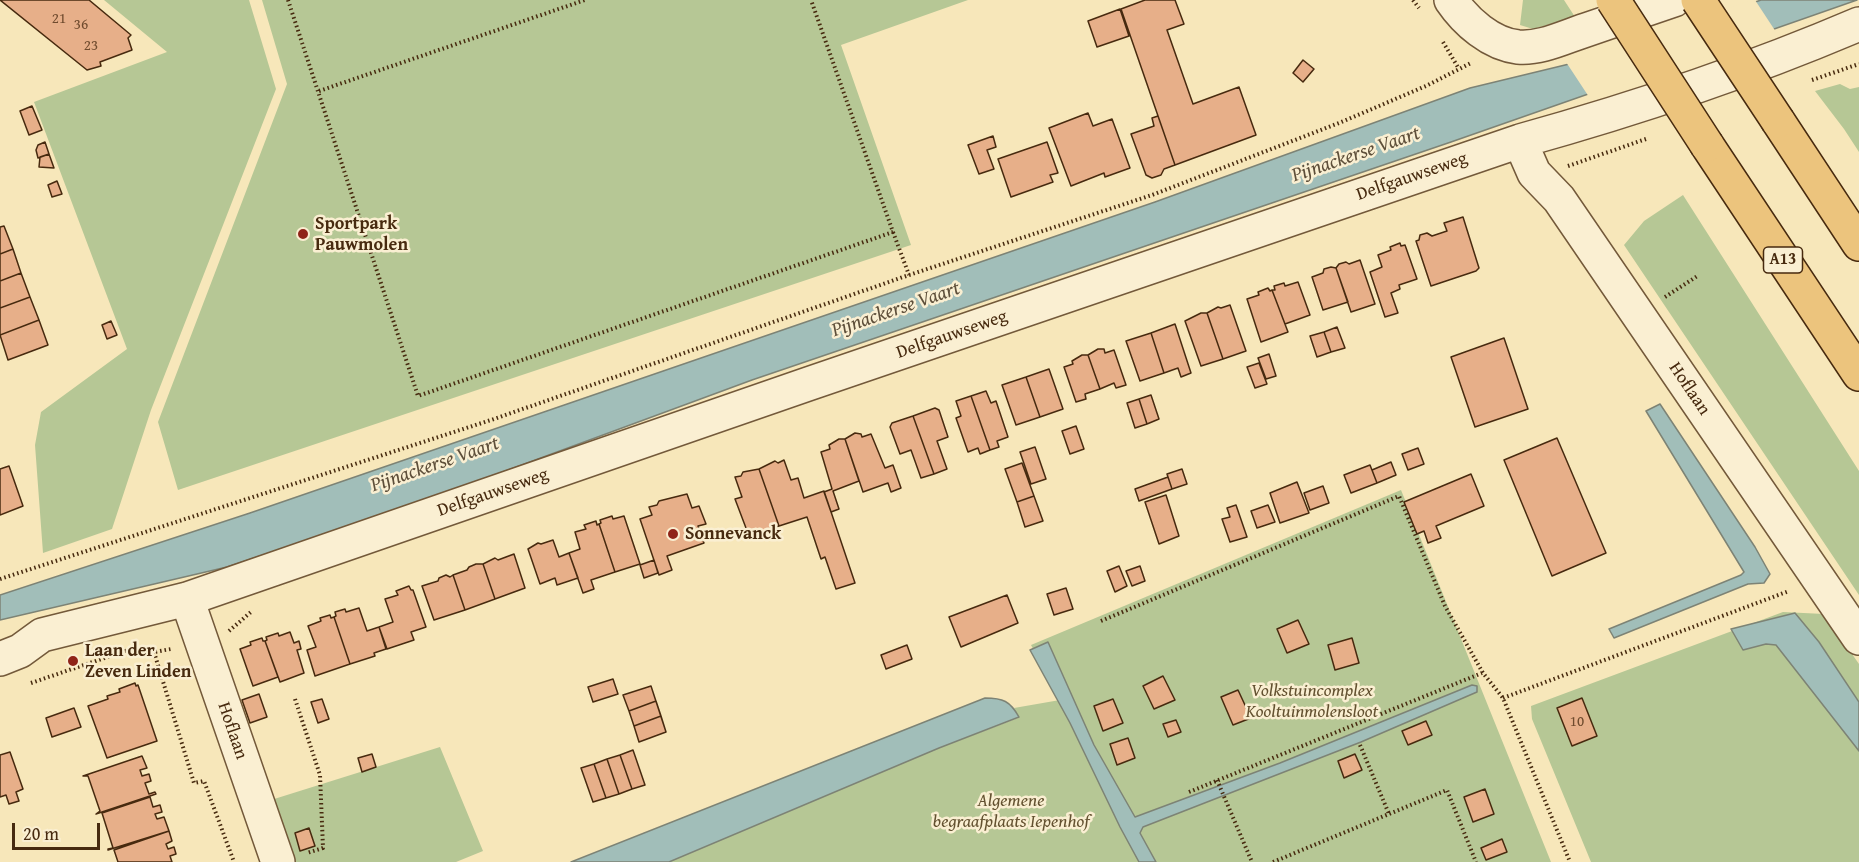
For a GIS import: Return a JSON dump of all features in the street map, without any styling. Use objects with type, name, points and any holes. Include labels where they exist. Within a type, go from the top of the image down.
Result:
[{"type":"highway","name":"A13","points":[[1613,0],[1859,374]]},
{"type":"highway","points":[[1698,0],[1859,244]]},
{"type":"street","points":[[1451,0],[1477,29],[1496,40],[1517,47],[1541,45],[1674,0]]},
{"type":"street","name":"Delfgauwseweg","points":[[0,659],[20,651],[42,635],[187,599],[830,376],[1520,141],[1610,115],[1797,51],[1859,24]]},
{"type":"street","name":"Hoflaan","points":[[1520,141],[1534,173],[1559,199],[1859,638]]},
{"type":"street","name":"Hoflaan","points":[[187,599],[290,859]]},
{"type":"street","name":"Delfgauwseweg","points":[[0,636],[23,630],[42,635]]},
{"type":"path","points":[[288,0],[418,396],[893,232]]},
{"type":"path","points":[[319,91],[585,0]]},
{"type":"path","points":[[811,0],[909,275]]},
{"type":"path","points":[[0,579],[490,420],[909,275],[1152,195],[1339,123],[1426,86],[1480,57],[1496,40]]},
{"type":"path","points":[[1665,297],[1699,275]]},
{"type":"path","points":[[1101,621],[1399,496],[1445,606],[1483,673],[1503,699],[1570,862]]},
{"type":"path","points":[[1503,699],[1820,579]]},
{"type":"path","points":[[27,684],[131,649],[154,652],[194,783],[204,781],[234,862]]},
{"type":"path","points":[[1189,792],[1483,673]]},
{"type":"path","points":[[290,859],[323,848],[320,775],[295,699]]},
{"type":"path","points":[[1360,745],[1389,814]]},
{"type":"path","points":[[1217,780],[1252,862]]},
{"type":"path","points":[[1273,862],[1447,790],[1476,862]]},
{"type":"green space","points":[[104,0],[249,0],[276,89],[151,410],[112,529],[43,553],[35,445],[41,412],[127,349],[34,102],[167,52]]},
{"type":"green space","points":[[262,0],[968,0],[841,45],[911,245],[178,490],[158,422],[287,84]]},
{"type":"green space","points":[[1523,0],[1564,0],[1575,17],[1533,29],[1520,25]]},
{"type":"green space","points":[[1840,84],[1850,89],[1859,87],[1859,152],[1815,91]]},
{"type":"green space","points":[[1683,195],[1859,471],[1859,595],[1624,245],[1644,221]]},
{"type":"green space","name":"Volkstuincomplex Kooltuinmolensloot","points":[[1401,490],[1551,862],[669,862],[939,748],[1018,718],[1014,708],[1060,700],[1031,645]]},
{"type":"green space","points":[[1783,612],[1824,614],[1859,664],[1859,862],[1591,862],[1532,719],[1531,706]]},
{"type":"green space","points":[[440,747],[483,851],[456,862],[294,862],[271,800]]},
{"type":"water","name":"Pijnackerse Vaart","points":[[1761,0],[1857,0],[1451,142],[752,380],[408,507],[227,567],[0,620],[0,595],[250,513],[1155,202],[1470,88],[1594,58]]},
{"type":"water","points":[[1660,404],[1755,547],[1770,574],[1764,583],[1748,584],[1614,638],[1609,629],[1744,572],[1646,411]]},
{"type":"water","points":[[1795,613],[1819,642],[1859,702],[1859,751],[1776,645],[1766,644],[1743,650],[1731,629]]},
{"type":"water","points":[[1048,642],[1094,745],[1135,817],[1280,763],[1472,685],[1477,686],[1477,692],[1361,742],[1143,827],[1140,833],[1156,862],[1139,862],[1070,723],[1030,650]]},
{"type":"water","points":[[985,698],[1005,702],[1019,717],[939,748],[669,862],[571,862]]},
{"type":"pier","points":[[1755,0],[1776,32],[1589,97],[1566,62],[1593,55]]},
{"type":"building","points":[[0,0],[89,0],[131,35],[128,38],[132,50],[100,62],[101,66],[87,70]]},
{"type":"building","points":[[1145,0],[1175,0],[1184,24],[1167,30],[1193,104],[1239,87],[1256,135],[1175,165],[1121,9]]},
{"type":"building","points":[[1120,9],[1129,36],[1097,47],[1088,21]]},
{"type":"building","points":[[1303,60],[1314,69],[1303,82],[1293,73]]},
{"type":"building","points":[[32,106],[42,130],[29,135],[20,111]]},
{"type":"building","points":[[1088,113],[1093,126],[1112,119],[1130,168],[1105,177],[1104,173],[1071,186],[1049,128]]},
{"type":"building","points":[[1158,116],[1175,165],[1164,169],[1161,175],[1152,178],[1146,175],[1131,134],[1154,126],[1152,118]]},
{"type":"building","points":[[993,136],[996,147],[987,150],[994,169],[979,174],[968,145]]},
{"type":"building","points":[[45,142],[49,154],[38,158],[36,150],[38,145]]},
{"type":"building","points":[[1047,142],[1058,173],[1050,175],[1053,182],[1011,197],[998,159]]},
{"type":"building","points":[[49,154],[54,168],[39,167],[40,157]]},
{"type":"building","points":[[57,181],[62,194],[52,197],[48,185]]},
{"type":"building","points":[[1463,217],[1479,268],[1431,286],[1416,241],[1419,240],[1420,235],[1427,233],[1432,236],[1447,231],[1444,223]]},
{"type":"building","points":[[4,226],[13,249],[0,254],[0,227]]},
{"type":"building","points":[[1400,243],[1401,246],[1405,245],[1417,279],[1399,285],[1400,289],[1391,293],[1398,313],[1385,317],[1370,272],[1382,267],[1378,255],[1391,250],[1390,247]]},
{"type":"building","points":[[13,249],[21,273],[0,281],[0,254]]},
{"type":"building","points":[[1360,260],[1375,304],[1351,312],[1336,268],[1339,264],[1346,262],[1349,264]]},
{"type":"building","points":[[1331,267],[1336,268],[1348,302],[1323,310],[1312,277]]},
{"type":"building","points":[[21,273],[30,297],[0,308],[0,281]]},
{"type":"building","points":[[1298,282],[1310,315],[1285,324],[1272,290],[1275,290],[1274,286],[1284,283],[1285,286]]},
{"type":"building","points":[[1268,288],[1272,290],[1288,332],[1261,342],[1247,299],[1259,295],[1258,292]]},
{"type":"building","points":[[30,297],[39,320],[0,335],[0,308]]},
{"type":"building","points":[[1230,305],[1246,351],[1223,359],[1207,313],[1218,307]]},
{"type":"building","points":[[1201,313],[1207,313],[1223,359],[1201,366],[1185,321]]},
{"type":"building","points":[[39,320],[48,345],[8,360],[0,335]]},
{"type":"building","points":[[111,321],[117,335],[107,339],[102,325]]},
{"type":"building","points":[[1175,324],[1191,373],[1181,377],[1178,368],[1164,373],[1151,333]]},
{"type":"building","points":[[1337,327],[1345,348],[1331,352],[1324,332]]},
{"type":"building","points":[[1324,332],[1331,352],[1317,357],[1310,336]]},
{"type":"building","points":[[1151,333],[1164,373],[1140,381],[1126,341]]},
{"type":"building","points":[[1504,338],[1528,409],[1475,427],[1451,357]]},
{"type":"building","points":[[1098,349],[1104,349],[1105,353],[1114,350],[1126,385],[1116,388],[1114,383],[1100,389],[1088,355]]},
{"type":"building","points":[[1269,354],[1276,376],[1266,379],[1258,358]]},
{"type":"building","points":[[1082,355],[1088,355],[1100,389],[1085,394],[1086,399],[1076,402],[1064,367],[1073,364],[1072,361]]},
{"type":"building","points":[[1259,363],[1267,384],[1255,388],[1247,367]]},
{"type":"building","points":[[1049,369],[1063,409],[1040,417],[1026,377]]},
{"type":"building","points":[[1026,377],[1040,417],[1016,425],[1002,385]]},
{"type":"building","points":[[986,391],[991,403],[996,401],[1008,437],[997,441],[999,447],[990,450],[971,396]]},
{"type":"building","points":[[1151,395],[1159,419],[1147,424],[1139,399]]},
{"type":"building","points":[[971,396],[990,450],[980,454],[978,448],[968,452],[956,418],[961,416],[956,401]]},
{"type":"building","points":[[1139,399],[1147,424],[1135,428],[1127,403]]},
{"type":"building","points":[[935,408],[939,410],[948,437],[937,441],[947,469],[934,474],[913,416]]},
{"type":"building","points":[[913,416],[934,474],[921,478],[911,450],[900,454],[890,427],[892,423]]},
{"type":"building","points":[[1076,426],[1084,449],[1070,454],[1062,431]]},
{"type":"building","points":[[855,433],[861,434],[862,437],[871,434],[885,468],[893,465],[901,488],[891,492],[888,483],[863,492],[845,439]]},
{"type":"building","points":[[1557,438],[1606,553],[1552,576],[1504,460]]},
{"type":"building","points":[[839,439],[845,439],[859,481],[833,491],[839,509],[831,512],[824,492],[832,489],[821,452],[830,449],[829,445]]},
{"type":"building","points":[[1035,447],[1046,479],[1031,484],[1020,452]]},
{"type":"building","points":[[1418,448],[1424,464],[1408,470],[1402,454]]},
{"type":"building","points":[[784,460],[791,480],[798,478],[804,498],[824,491],[855,583],[836,589],[825,557],[821,559],[807,517],[779,526],[759,469],[775,461],[778,463]]},
{"type":"building","points":[[1391,462],[1396,475],[1377,483],[1372,470]]},
{"type":"building","points":[[1022,463],[1034,496],[1017,502],[1005,469]]},
{"type":"building","points":[[1370,465],[1377,483],[1351,493],[1344,475]]},
{"type":"building","points":[[9,466],[23,506],[0,515],[0,469]]},
{"type":"building","points":[[759,469],[779,526],[749,536],[735,499],[742,497],[735,477],[741,476],[743,472]]},
{"type":"building","points":[[1182,469],[1187,484],[1172,489],[1167,474]]},
{"type":"building","points":[[1471,474],[1484,506],[1436,526],[1441,538],[1428,543],[1424,531],[1417,534],[1404,502]]},
{"type":"building","points":[[1168,477],[1172,489],[1139,501],[1135,489]]},
{"type":"building","points":[[1297,482],[1309,513],[1280,523],[1270,493]]},
{"type":"building","points":[[1323,486],[1329,503],[1310,510],[1304,493]]},
{"type":"building","name":"Sonnevanck","points":[[687,494],[692,508],[699,506],[706,524],[698,526],[704,543],[667,556],[672,570],[659,575],[640,519],[652,515],[649,507],[657,505],[659,501]]},
{"type":"building","points":[[1166,495],[1179,536],[1159,544],[1145,502]]},
{"type":"building","points":[[1034,496],[1043,521],[1025,527],[1017,502]]},
{"type":"building","points":[[1236,505],[1247,537],[1230,542],[1222,519],[1230,517],[1227,508]]},
{"type":"building","points":[[1268,505],[1275,522],[1257,528],[1251,511]]},
{"type":"building","points":[[612,516],[613,519],[624,516],[640,564],[615,572],[599,524],[600,520]]},
{"type":"building","points":[[596,521],[615,572],[591,580],[594,589],[583,593],[569,553],[580,549],[575,532],[586,529],[584,525]]},
{"type":"building","points":[[553,540],[559,557],[569,553],[578,578],[557,585],[555,578],[540,584],[528,549],[538,543]]},
{"type":"building","points":[[514,554],[525,588],[495,599],[483,564],[495,558],[498,560]]},
{"type":"building","points":[[654,560],[658,573],[644,578],[640,565]]},
{"type":"building","points":[[476,564],[483,564],[495,599],[465,610],[453,575]]},
{"type":"building","points":[[1119,566],[1127,586],[1115,592],[1107,571]]},
{"type":"building","points":[[1140,566],[1145,581],[1132,586],[1126,571]]},
{"type":"building","points":[[446,575],[450,577],[453,575],[465,610],[434,620],[422,586],[438,581]]},
{"type":"building","points":[[409,586],[413,590],[426,627],[411,632],[414,640],[387,649],[379,627],[393,622],[385,599],[398,595],[396,591]]},
{"type":"building","points":[[1066,588],[1073,609],[1054,615],[1047,594]]},
{"type":"building","points":[[1007,595],[1018,623],[961,647],[949,617]]},
{"type":"building","points":[[359,608],[367,631],[379,627],[386,649],[374,653],[375,656],[350,664],[334,617],[335,612],[345,609],[346,612]]},
{"type":"building","points":[[330,615],[331,618],[334,617],[350,664],[315,676],[307,650],[316,647],[308,626]]},
{"type":"building","points":[[1298,620],[1309,644],[1287,653],[1277,629]]},
{"type":"building","points":[[290,632],[294,643],[299,641],[301,649],[297,650],[304,673],[280,682],[265,641],[266,637]]},
{"type":"building","points":[[262,638],[278,677],[253,686],[240,649]]},
{"type":"building","points":[[1352,638],[1359,663],[1335,670],[1328,645]]},
{"type":"building","points":[[907,645],[912,659],[886,669],[881,655]]},
{"type":"building","points":[[1163,676],[1175,700],[1154,709],[1143,686]]},
{"type":"building","points":[[613,679],[618,694],[593,702],[588,687]]},
{"type":"building","points":[[135,683],[136,686],[138,685],[157,741],[107,758],[88,706],[108,699],[107,696],[120,692],[119,689]]},
{"type":"building","points":[[651,686],[656,701],[629,711],[623,695]]},
{"type":"building","points":[[1238,690],[1251,718],[1233,725],[1221,697]]},
{"type":"building","points":[[259,694],[267,717],[250,723],[242,700]]},
{"type":"building","points":[[1582,698],[1597,736],[1572,746],[1557,708]]},
{"type":"building","points":[[322,699],[329,719],[318,723],[311,702]]},
{"type":"building","points":[[1113,699],[1123,723],[1103,731],[1094,706]]},
{"type":"building","points":[[656,701],[661,716],[634,726],[629,711]]},
{"type":"building","points":[[74,708],[81,727],[52,737],[46,718]]},
{"type":"building","points":[[661,716],[666,732],[639,742],[634,726]]},
{"type":"building","points":[[1176,720],[1181,732],[1168,737],[1163,724]]},
{"type":"building","points":[[1426,721],[1432,735],[1408,745],[1402,731]]},
{"type":"building","points":[[1128,738],[1135,758],[1117,765],[1110,744]]},
{"type":"building","points":[[633,750],[645,785],[632,789],[620,755]]},
{"type":"building","points":[[10,752],[23,789],[16,792],[19,801],[9,804],[6,795],[0,797],[0,755]]},
{"type":"building","points":[[372,754],[376,767],[362,772],[358,758]]},
{"type":"building","points":[[1355,754],[1362,770],[1344,778],[1338,761]]},
{"type":"building","points":[[620,755],[632,789],[619,794],[607,759]]},
{"type":"building","points":[[142,756],[147,768],[140,770],[142,776],[149,774],[151,781],[145,783],[149,794],[155,792],[156,794],[96,814],[100,811],[88,776],[83,776]]},
{"type":"building","points":[[607,759],[619,794],[606,798],[594,764]]},
{"type":"building","points":[[594,764],[606,798],[593,802],[581,768]]},
{"type":"building","points":[[1485,789],[1494,814],[1473,822],[1464,797]]},
{"type":"building","points":[[150,797],[153,807],[160,805],[162,812],[155,814],[157,819],[164,817],[169,831],[108,850],[113,848],[102,813]]},
{"type":"building","points":[[309,828],[315,846],[300,851],[295,833]]},
{"type":"building","points":[[169,831],[172,841],[166,844],[168,849],[174,847],[176,854],[170,856],[172,862],[118,862],[114,850]]},
{"type":"building","points":[[1502,839],[1507,852],[1486,860],[1481,848]]},
{"type":"place","name":"Sportpark Pauwmolen","points":[[303,234]]},
{"type":"place","name":"Sonnevanck","points":[[673,534]]},
{"type":"place","name":"Laan der Zeven Linden","points":[[73,661]]},
{"type":"park label","name":"Algemene begraafplaats Iepenhof","points":[[1011,811]]}]
